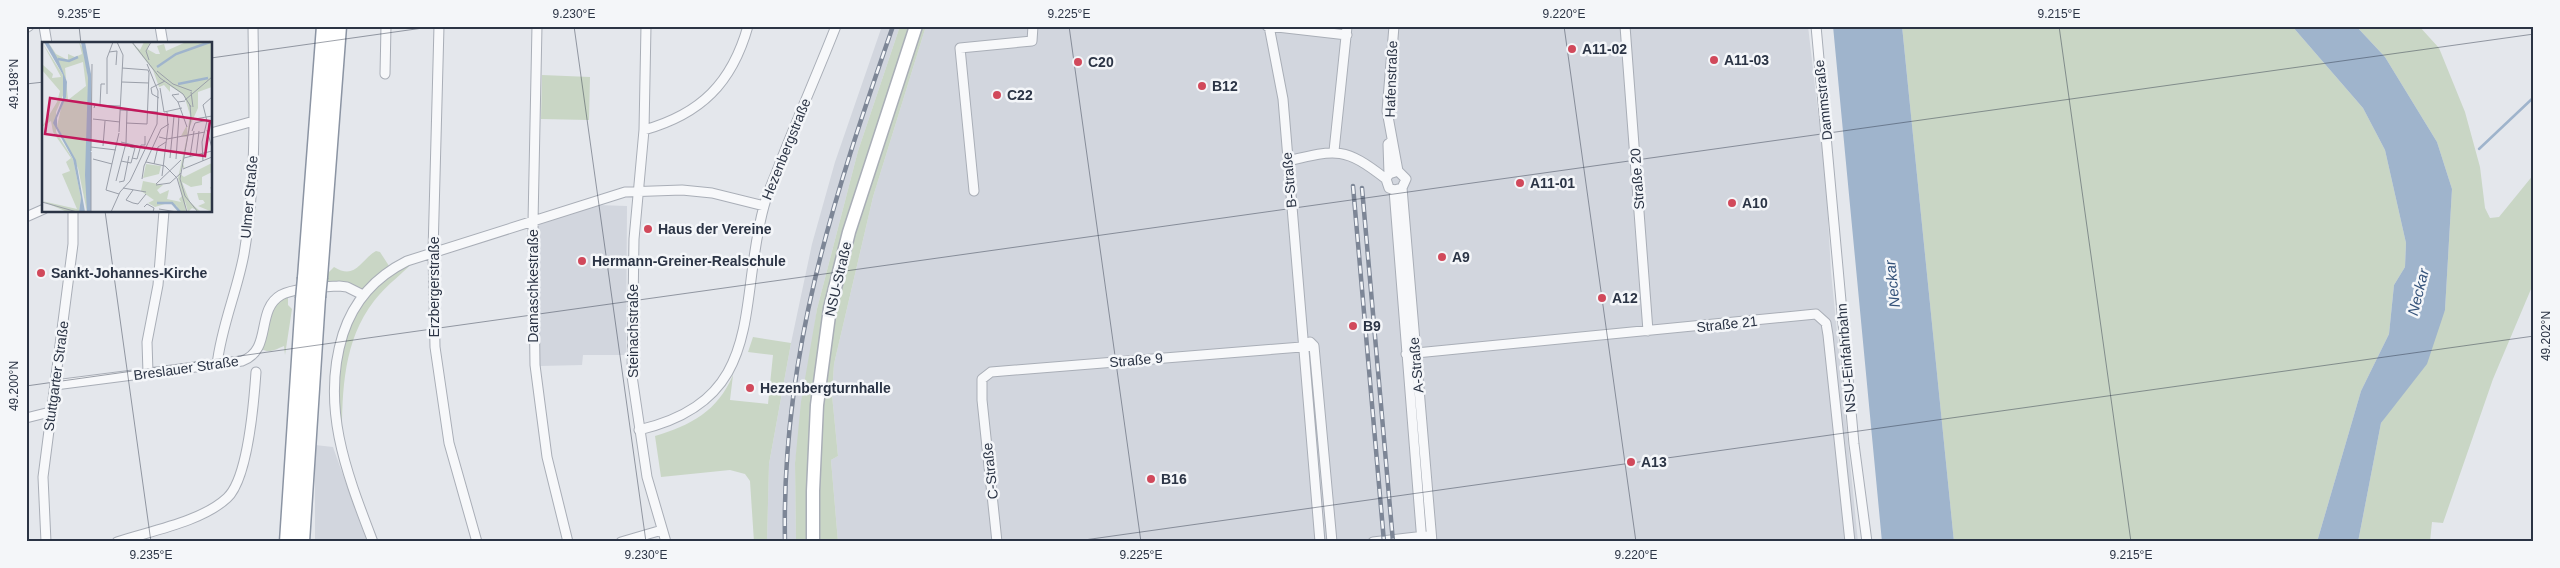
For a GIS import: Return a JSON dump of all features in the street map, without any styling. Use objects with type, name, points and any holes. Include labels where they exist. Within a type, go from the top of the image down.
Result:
[{"type":"highway","points":[[320,26],[322,62]]},
{"type":"highway","points":[[313,278],[325,26]]},
{"type":"highway","points":[[288,542],[338,26]]},
{"type":"highway","points":[[302,542],[311,298]]},
{"type":"main road","name":"NSU-Straße","points":[[813,542],[817,405],[830,308],[875,148],[916,26]]},
{"type":"street","points":[[44,26],[47,42]]},
{"type":"street","points":[[160,26],[163,42]]},
{"type":"street","name":"Ulmer Straße","points":[[217,365],[245,247],[252,186],[254,121],[252,26]]},
{"type":"street","points":[[385,74],[386,26]]},
{"type":"street","name":"Erzbergerstraße","points":[[439,26],[433,252],[435,347],[439,390],[448,443],[478,542]]},
{"type":"street","name":"Damaschkestraße","points":[[537,26],[532,323],[539,409],[551,475],[568,542]]},
{"type":"street","name":"Steinachstraße","points":[[646,26],[644,130],[637,191],[631,339],[632,376],[647,477],[666,542]]},
{"type":"street","points":[[644,130],[675,119],[712,94],[730,71],[748,26]]},
{"type":"street","name":"Hezenbergstraße","points":[[639,430],[670,421],[692,410],[718,386],[732,366],[743,337],[764,206],[836,26]]},
{"type":"street","points":[[974,191],[960,48],[1032,41],[1033,26]]},
{"type":"street","points":[[1268,26],[1347,31],[1334,151]]},
{"type":"street","name":"B-Straße","points":[[1268,26],[1283,99],[1320,542]]},
{"type":"street","name":"Hafenstraße","points":[[1391,137],[1388,111],[1394,26]]},
{"type":"street","name":"Straße 20","points":[[1625,26],[1648,332]]},
{"type":"street","name":"Dammstraße","points":[[1816,26],[1831,173]]},
{"type":"street","points":[[212,133],[254,121]]},
{"type":"street","name":"A-Straße","points":[[1391,137],[1388,144],[1391,175],[1406,179],[1398,189],[1411,353],[1422,539]]},
{"type":"street","points":[[1288,161],[1334,151],[1391,175],[1387,184],[1398,189]]},
{"type":"street","name":"NSU-Einfahrbahn","points":[[1831,173],[1854,444],[1867,542]]},
{"type":"street","points":[[373,542],[342,455],[335,421],[333,390],[337,352],[346,326],[363,295],[391,269],[433,252],[624,192],[712,193],[764,206]]},
{"type":"street","points":[[26,217],[42,210]]},
{"type":"street","name":"Stuttgarter Straße","points":[[46,542],[43,477],[73,244],[73,212]]},
{"type":"street","points":[[148,374],[147,342],[158,285],[164,212]]},
{"type":"street","name":"Breslauer Straße","points":[[55,384],[242,361],[254,354],[261,342],[269,306],[283,294],[339,286],[347,287],[363,295]]},
{"type":"street","name":"Straße 21","points":[[1411,353],[1648,332],[1816,314],[1826,323],[1850,542]]},
{"type":"street","points":[[1302,335],[1314,346],[1332,542]]},
{"type":"street","name":"Straße 9","points":[[982,400],[982,379],[991,372],[1314,346]]},
{"type":"street","name":"A-Straße","points":[[1411,353],[1432,539]]},
{"type":"street","points":[[116,542],[192,518],[228,498],[237,481],[245,453],[256,372]]},
{"type":"street","name":"C-Straße","points":[[982,400],[997,542]]},
{"type":"street","points":[[26,418],[50,412]]},
{"type":"street","points":[[621,542],[662,530]]},
{"type":"street","points":[[1373,542],[1432,539]]},
{"type":"shaded area","points":[[882,26],[900,26],[858,151],[817,309],[795,463],[796,542],[767,542],[769,464],[791,343],[812,244],[835,162]]},
{"type":"shaded area","points":[[926,26],[1808,26],[1826,182],[1831,272],[1858,542],[838,542],[831,460],[838,456],[832,395],[834,364],[873,197]]},
{"type":"shaded area","name":"Hermann-Greiner-Realschule","points":[[597,205],[627,206],[626,355],[583,355],[582,365],[540,366],[537,316],[538,225]]},
{"type":"shaded area","points":[[315,445],[333,447],[367,542],[315,542]]},
{"type":"green space","points":[[900,26],[926,26],[873,197],[834,364],[832,395],[838,456],[831,460],[838,542],[796,542],[795,463],[801,402],[817,309],[858,151]]},
{"type":"green space","points":[[1902,26],[2292,26],[2363,108],[2385,150],[2406,243],[2405,267],[2394,285],[2389,334],[2361,391],[2317,542],[1954,542]]},
{"type":"green space","points":[[2356,26],[2419,26],[2439,48],[2465,112],[2480,167],[2485,208],[2490,218],[2499,217],[2534,174],[2534,282],[2493,379],[2443,523],[2432,522],[2430,542],[2358,542],[2381,423],[2395,402],[2445,310],[2452,189],[2437,142],[2385,57]]},
{"type":"green space","points":[[542,75],[590,77],[589,120],[541,119]]},
{"type":"green space","points":[[376,251],[380,252],[391,269],[418,257],[374,301],[363,318],[355,336],[345,375],[342,455],[337,430],[337,352],[362,295],[328,287],[328,273],[334,267],[348,272],[353,270]]},
{"type":"green space","points":[[288,293],[288,305],[292,309],[285,355],[284,346],[275,350],[263,350],[259,348],[269,306]]},
{"type":"green space","points":[[753,337],[791,343],[769,464],[767,542],[754,542],[750,481],[745,474],[730,470],[661,477],[655,436],[691,422],[711,408],[727,388],[733,375],[730,400],[768,404],[773,355],[748,352]]},
{"type":"water","name":"Neckar","points":[[1833,26],[1902,26],[1954,542],[1882,542]]},
{"type":"water","name":"Neckar","points":[[2292,26],[2356,26],[2385,57],[2437,142],[2452,189],[2445,310],[2427,364],[2381,423],[2358,542],[2317,542],[2361,391],[2389,334],[2394,285],[2405,267],[2406,243],[2385,150],[2363,108]]},
{"type":"waterway","points":[[2479,149],[2534,97]]},
{"type":"railway","points":[[785,542],[786,474],[792,407],[815,279],[850,153],[893,26]]},
{"type":"railway","points":[[1353,186],[1384,542]]},
{"type":"railway","points":[[1362,188],[1393,542]]},
{"type":"place","name":"A11-02","points":[[1572,49]]},
{"type":"place","name":"A11-03","points":[[1714,60]]},
{"type":"place","name":"C20","points":[[1078,62]]},
{"type":"place","name":"B12","points":[[1202,86]]},
{"type":"place","name":"C22","points":[[997,95]]},
{"type":"place","name":"A11-01","points":[[1520,183]]},
{"type":"place","name":"A10","points":[[1732,203]]},
{"type":"place","name":"Haus der Vereine","points":[[648,229]]},
{"type":"place","name":"A9","points":[[1442,257]]},
{"type":"place","name":"Hermann-Greiner-Realschule","points":[[582,261]]},
{"type":"place","name":"Sankt-Johannes-Kirche","points":[[41,273]]},
{"type":"place","name":"A12","points":[[1602,298]]},
{"type":"place","name":"B9","points":[[1353,326]]},
{"type":"place","name":"Hezenbergturnhalle","points":[[750,388]]},
{"type":"place","name":"A13","points":[[1631,462]]},
{"type":"place","name":"B16","points":[[1151,479]]}]
